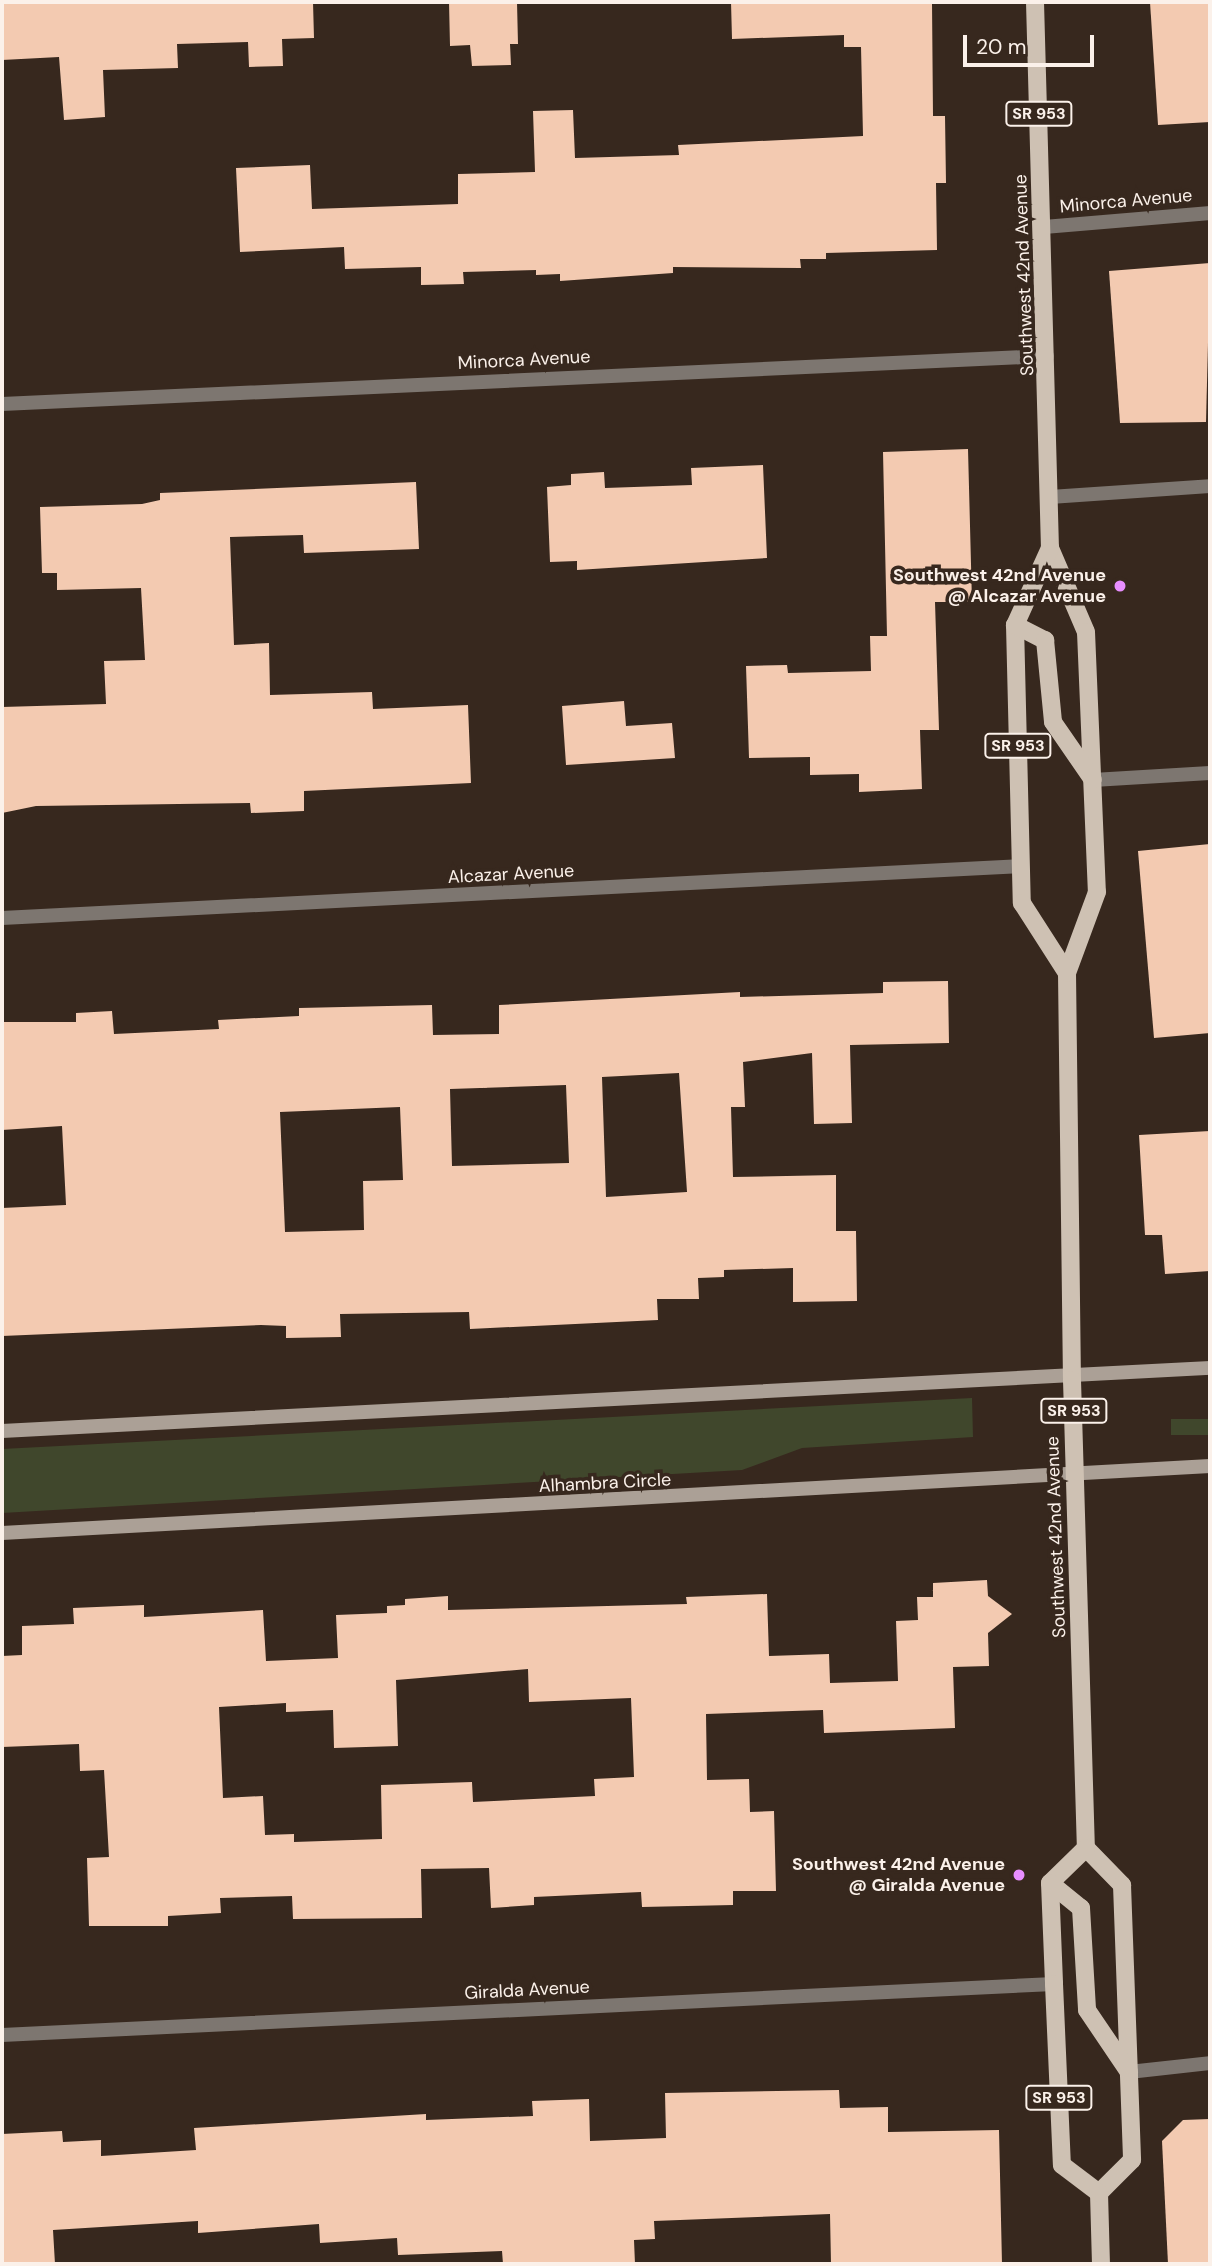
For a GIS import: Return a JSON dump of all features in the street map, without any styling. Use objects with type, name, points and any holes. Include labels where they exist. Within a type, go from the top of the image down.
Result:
[{"type":"main road","name":"Southwest 42nd Avenue","points":[[1035,2],[1044,227],[1051,548],[1086,632],[1097,892],[1067,973],[1072,1380],[1086,1848]]},
{"type":"main road","name":"Southwest 42nd Avenue","points":[[1051,548],[1015,625],[1022,902],[1067,973]]},
{"type":"main road","points":[[1015,625],[1045,640],[1053,722],[1093,780]]},
{"type":"main road","points":[[1101,2264],[1099,2193],[1132,2160],[1129,2071],[1122,1885],[1086,1848],[1051,1883],[1081,1908],[1087,2010],[1129,2071]]},
{"type":"main road","name":"SR 953","points":[[1051,1883],[1062,2165],[1099,2193]]},
{"type":"street","name":"Minorca Avenue","points":[[1044,227],[1210,214]]},
{"type":"street","name":"Minorca Avenue","points":[[2,404],[1047,356]]},
{"type":"street","points":[[1051,497],[1210,486]]},
{"type":"street","points":[[1093,780],[1210,772]]},
{"type":"street","name":"Alcazar Avenue","points":[[2,918],[1021,866]]},
{"type":"street","points":[[2,1431],[1072,1380],[1210,1368]]},
{"type":"street","name":"Alhambra Circle","points":[[2,1533],[1076,1476],[1210,1466]]},
{"type":"street","name":"Giralda Avenue","points":[[2,2035],[1054,1984]]},
{"type":"street","points":[[1129,2071],[1210,2063]]},
{"type":"green space","points":[[972,1398],[973,1437],[802,1448],[742,1470],[2,1513],[2,1449]]},
{"type":"green space","points":[[1171,1419],[1210,1419],[1210,1435],[1171,1435]]},
{"type":"building","points":[[2,2],[313,2],[314,38],[282,39],[283,66],[249,67],[248,42],[177,44],[178,68],[103,70],[105,117],[64,120],[59,57],[2,60]]},
{"type":"building","points":[[449,2],[517,2],[518,44],[510,44],[511,65],[472,66],[470,45],[450,46]]},
{"type":"building","points":[[731,2],[932,2],[933,116],[945,116],[946,183],[936,183],[937,250],[826,253],[826,259],[800,259],[801,268],[673,267],[673,273],[560,281],[560,274],[536,275],[536,270],[463,272],[464,284],[421,285],[421,267],[345,269],[344,247],[240,252],[236,168],[310,165],[312,209],[458,204],[458,174],[535,172],[533,111],[573,110],[575,158],[679,155],[678,145],[863,136],[861,47],[844,47],[844,35],[732,39]]},
{"type":"building","points":[[1150,2],[1210,2],[1210,122],[1158,125]]},
{"type":"building","points":[[1210,263],[1206,422],[1120,423],[1109,271]]},
{"type":"building","points":[[968,449],[972,602],[935,602],[939,730],[920,730],[922,789],[859,792],[859,774],[810,775],[810,757],[749,758],[746,666],[787,665],[788,673],[871,671],[870,636],[887,636],[883,452]]},
{"type":"building","points":[[763,465],[767,558],[577,570],[577,561],[550,562],[547,487],[571,485],[571,474],[604,472],[605,488],[692,485],[691,468]]},
{"type":"building","points":[[416,482],[419,549],[304,553],[303,535],[230,537],[234,645],[269,643],[270,695],[372,692],[373,709],[468,705],[471,783],[304,791],[304,811],[251,813],[250,803],[36,806],[2,813],[2,707],[106,704],[104,661],[145,660],[141,588],[57,590],[57,573],[42,573],[40,507],[142,504],[160,500],[160,493]]},
{"type":"building","points":[[624,701],[626,726],[672,723],[675,758],[566,765],[562,706]]},
{"type":"building","points":[[1210,844],[1210,1033],[1154,1038],[1138,851]]},
{"type":"building","points":[[948,981],[949,1043],[850,1045],[852,1123],[814,1124],[812,1053],[743,1062],[745,1107],[731,1107],[733,1177],[836,1175],[836,1231],[856,1231],[857,1301],[793,1302],[793,1268],[724,1270],[724,1277],[698,1278],[699,1299],[657,1299],[658,1320],[470,1329],[469,1312],[340,1314],[341,1337],[286,1338],[286,1326],[261,1325],[2,1336],[2,1208],[66,1205],[62,1126],[2,1130],[2,1022],[76,1022],[76,1013],[112,1011],[114,1034],[219,1029],[218,1020],[299,1016],[299,1008],[432,1005],[433,1035],[499,1034],[499,1005],[740,992],[740,997],[883,993],[883,982]],"holes":[[[679,1073],[687,1192],[606,1197],[602,1077]],[[566,1085],[569,1163],[452,1166],[450,1089]],[[400,1107],[403,1180],[363,1181],[364,1230],[285,1232],[280,1112]]]},
{"type":"building","points":[[1210,1131],[1210,1271],[1165,1274],[1162,1235],[1145,1235],[1139,1135]]},
{"type":"building","points":[[987,1580],[988,1596],[1012,1614],[988,1633],[989,1666],[953,1667],[955,1728],[824,1733],[823,1710],[706,1714],[707,1780],[749,1779],[750,1812],[774,1811],[776,1891],[733,1891],[733,1905],[642,1907],[641,1892],[534,1897],[534,1905],[491,1908],[489,1868],[421,1869],[422,1918],[293,1919],[292,1896],[220,1898],[221,1913],[168,1916],[168,1926],[89,1926],[87,1858],[109,1857],[104,1770],[80,1771],[79,1744],[2,1747],[2,1656],[22,1655],[22,1626],[74,1624],[73,1608],[144,1605],[144,1617],[263,1610],[266,1661],[338,1658],[336,1615],[387,1613],[387,1606],[405,1605],[405,1599],[448,1596],[448,1610],[687,1604],[686,1597],[767,1594],[769,1656],[829,1654],[830,1683],[898,1681],[896,1621],[918,1620],[917,1597],[933,1597],[933,1583]],"holes":[[[528,1669],[529,1702],[631,1698],[634,1777],[594,1779],[595,1796],[473,1802],[472,1782],[381,1785],[382,1839],[294,1842],[294,1834],[265,1835],[263,1796],[223,1798],[219,1707],[286,1703],[286,1712],[333,1710],[334,1748],[398,1746],[396,1680]]]},
{"type":"building","points":[[839,2090],[840,2108],[888,2107],[888,2132],[999,2130],[1002,2264],[831,2264],[830,2214],[654,2221],[655,2239],[634,2240],[635,2264],[503,2264],[502,2251],[398,2255],[397,2238],[320,2243],[319,2224],[198,2233],[198,2221],[53,2230],[55,2264],[2,2264],[2,2134],[62,2131],[63,2142],[101,2140],[101,2156],[196,2150],[194,2128],[426,2114],[426,2120],[533,2116],[532,2101],[589,2099],[590,2141],[666,2138],[665,2093]]},
{"type":"building","points":[[1210,2119],[1210,2264],[1168,2264],[1162,2141],[1183,2120]]},
{"type":"place","name":"Southwest 42nd Avenue @ Alcazar Avenue","points":[[1120,586]]},
{"type":"place","name":"Southwest 42nd Avenue @ Giralda Avenue","points":[[1019,1875]]}]
